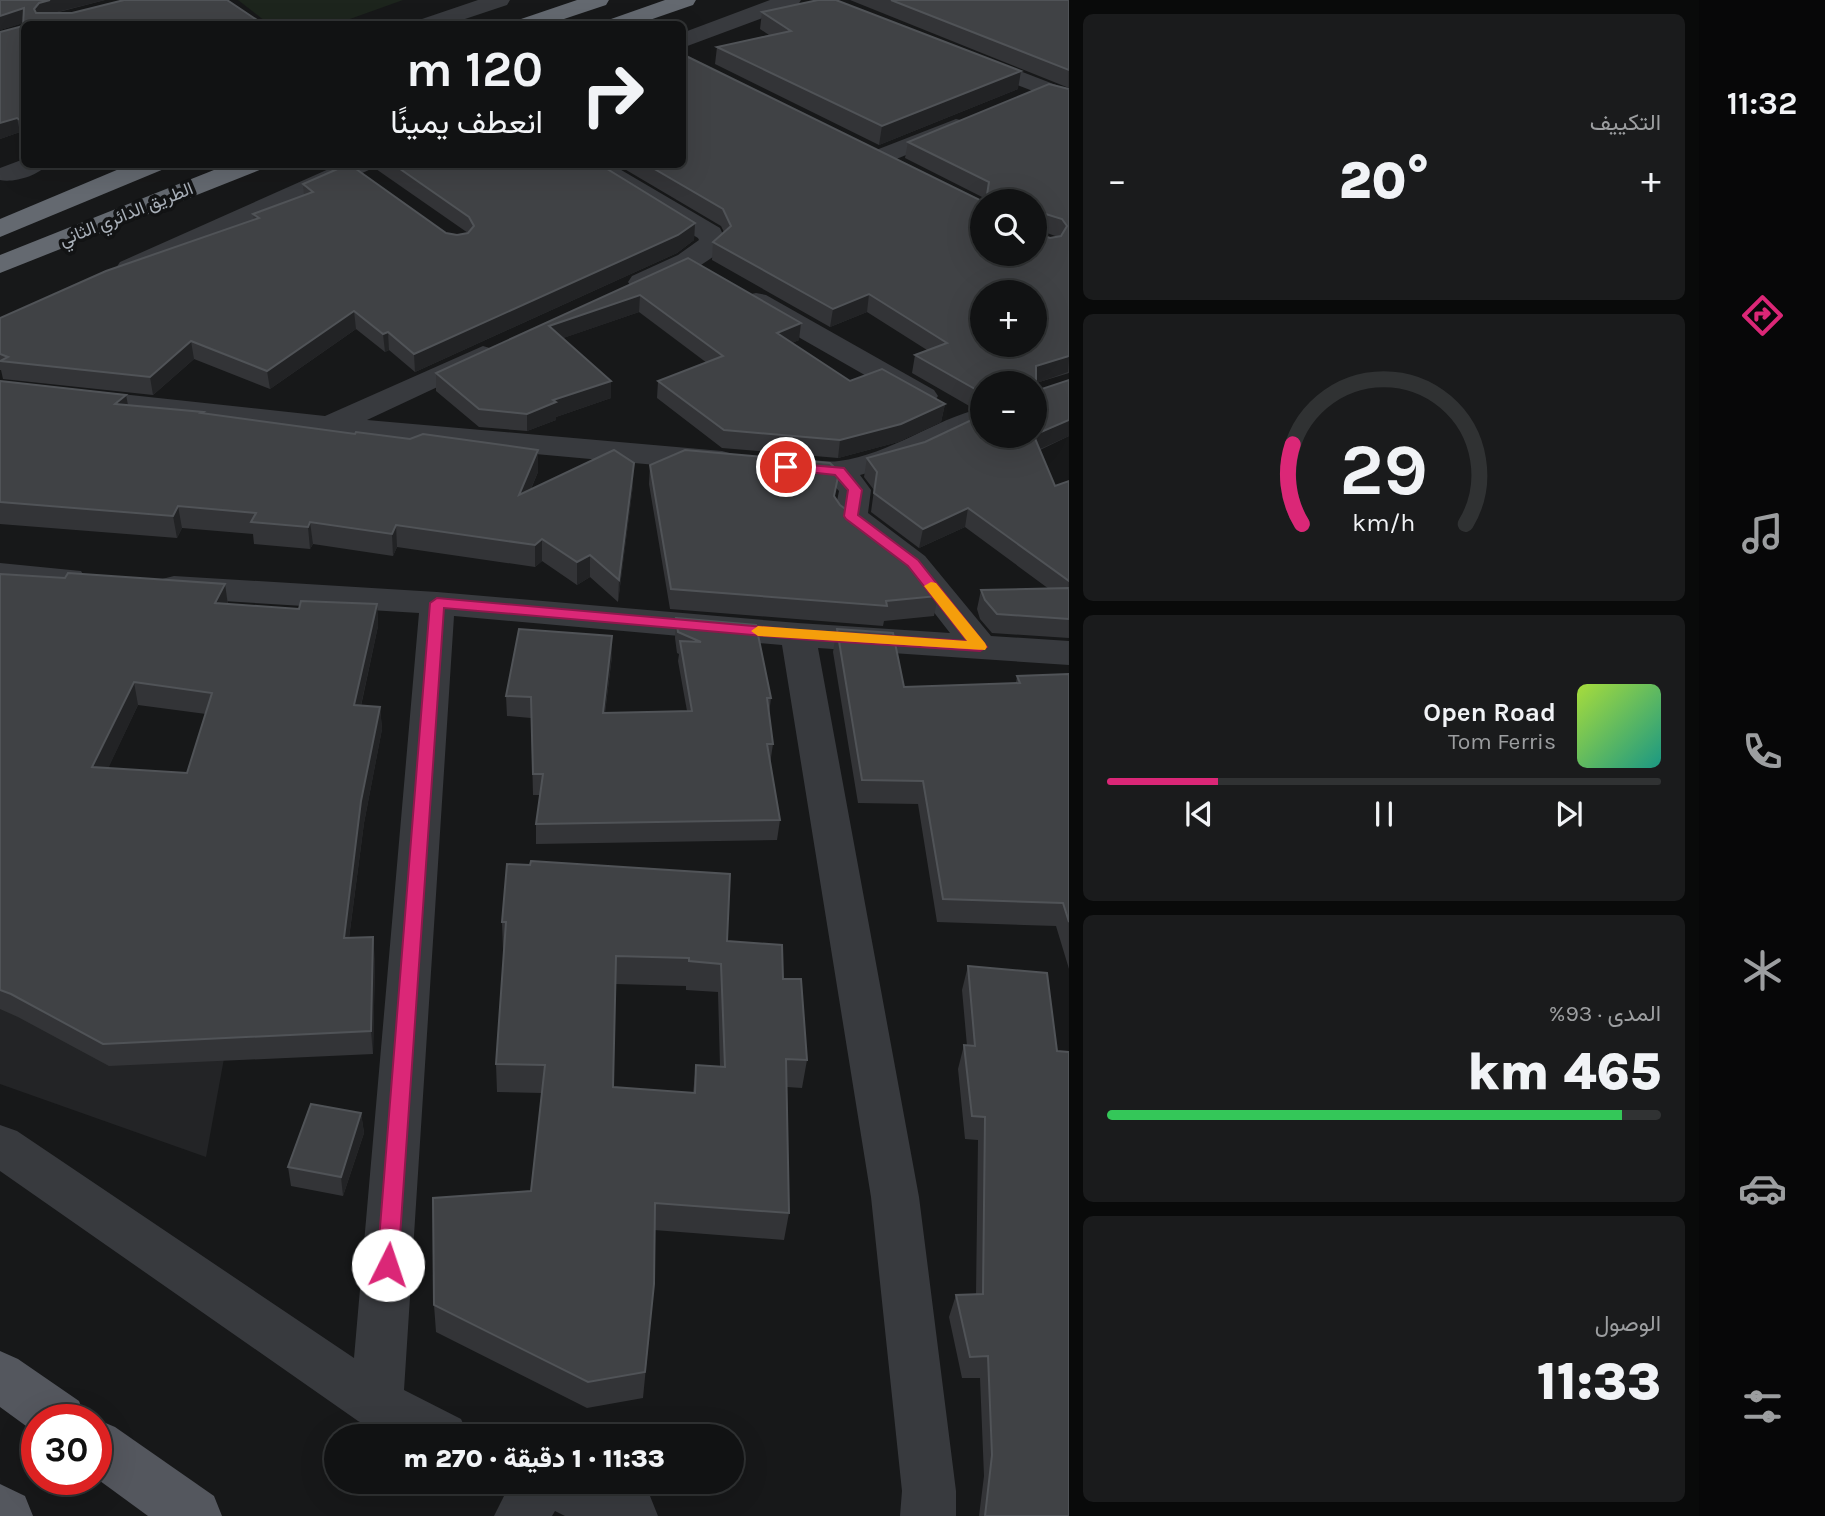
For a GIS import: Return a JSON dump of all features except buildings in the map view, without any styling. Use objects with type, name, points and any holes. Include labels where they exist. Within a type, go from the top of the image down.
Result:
[{"type":"highway","points":[[538,21],[598,0]]},
{"type":"highway","points":[[627,21],[685,0]]},
{"type":"highway","name":"الطريق الدائري الثاني","points":[[0,229],[145,168]]},
{"type":"highway","name":"الطريق الدائري الثاني","points":[[0,265],[243,168]]},
{"type":"highway","points":[[0,215],[88,190]]},
{"type":"highway","points":[[0,276],[105,222]]},
{"type":"main road","points":[[0,1376],[39,1404]]},
{"type":"main road","points":[[112,1457],[194,1516]]},
{"type":"main road","points":[[0,1512],[5,1516]]},
{"type":"street","points":[[439,21],[499,0]]},
{"type":"street","points":[[686,39],[790,0]]},
{"type":"street","points":[[958,55],[1058,93]]},
{"type":"street","points":[[1021,100],[1058,93]]},
{"type":"street","points":[[880,157],[982,115]]},
{"type":"street","points":[[856,145],[903,169]]},
{"type":"street","points":[[8,174],[24,168]]},
{"type":"street","points":[[599,168],[711,234],[712,275]]},
{"type":"street","points":[[101,281],[363,172]]},
{"type":"street","points":[[614,295],[712,275],[970,417]]},
{"type":"street","points":[[329,426],[502,346]]},
{"type":"street","points":[[0,390],[329,426],[839,471],[910,451],[970,423]]},
{"type":"street","points":[[839,471],[855,490],[851,516],[913,563],[980,647]]},
{"type":"street","points":[[0,574],[97,581]]},
{"type":"street","points":[[138,584],[304,597],[437,603],[798,635],[1069,653]]},
{"type":"street","points":[[377,1403],[437,603]]},
{"type":"street","points":[[798,635],[895,1197],[929,1491],[928,1516]]},
{"type":"street","points":[[0,1146],[377,1403],[417,1424]]},
{"type":"street","points":[[522,1516],[534,1494]]},
{"type":"street","points":[[578,1494],[630,1516]]},
{"type":"shaded area","points":[[238,0],[403,0],[344,21],[265,21]]},
{"type":"shaded area","points":[[263,845],[206,1157],[0,1084],[0,850]]},
{"type":"slow traffic","points":[[758,631],[980,647],[931,586]]},
{"type":"route","points":[[388,1265],[437,603],[798,635],[980,647],[913,563],[851,516],[855,490],[839,471],[786,467]]}]
